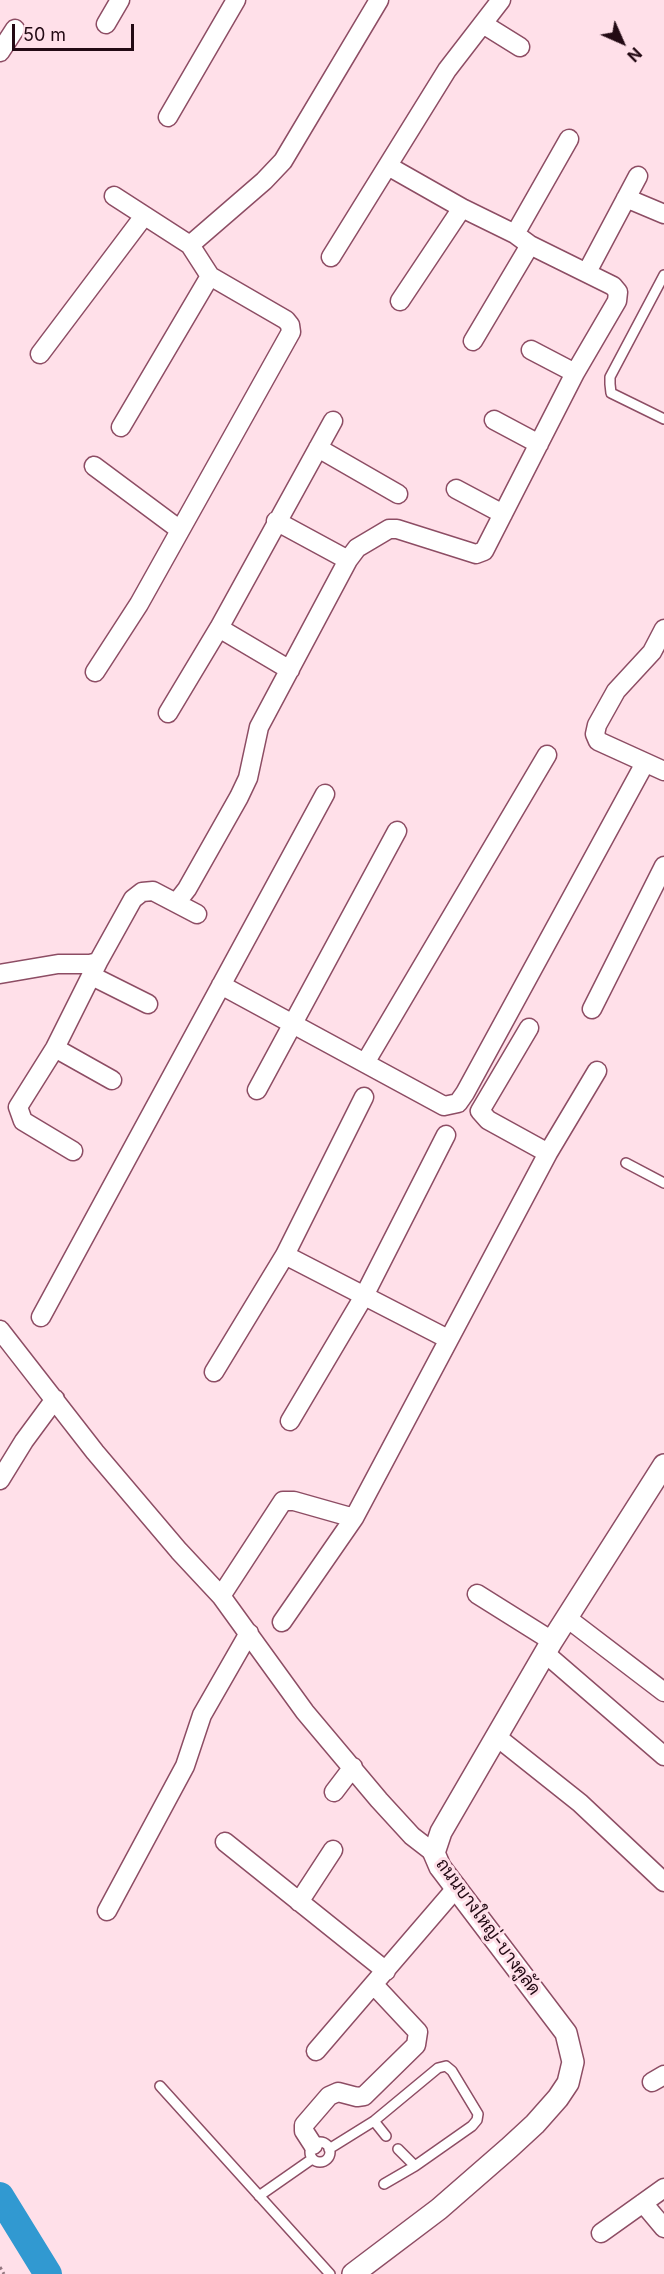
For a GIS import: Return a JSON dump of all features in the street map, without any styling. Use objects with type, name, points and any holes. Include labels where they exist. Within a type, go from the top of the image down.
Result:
[{"type":"street","points":[[106,24],[120,0]]},
{"type":"street","points":[[168,117],[236,0]]},
{"type":"street","points":[[331,257],[447,70],[501,0]]},
{"type":"street","points":[[190,245],[264,181],[283,161],[372,2]]},
{"type":"street","points":[[483,24],[520,48]]},
{"type":"street","points":[[0,52],[15,29]]},
{"type":"street","points":[[515,234],[569,139]]},
{"type":"street","points":[[176,903],[239,797],[248,778],[259,727],[348,560],[357,548],[389,529],[480,554],[484,551],[575,373],[617,301],[618,292],[613,286],[530,245],[515,234],[462,208],[388,166]]},
{"type":"street","points":[[587,272],[638,176]]},
{"type":"street","points":[[95,672],[139,604],[291,332],[290,325],[286,321],[210,276],[190,245],[114,195]]},
{"type":"street","points":[[626,198],[664,214]]},
{"type":"street","points":[[400,301],[462,208]]},
{"type":"street","points":[[40,354],[144,216]]},
{"type":"street","points":[[473,341],[530,245]]},
{"type":"street","points":[[122,427],[210,276]]},
{"type":"street","points":[[531,350],[575,373]]},
{"type":"street","points":[[494,420],[539,444]]},
{"type":"street","points":[[168,713],[219,628],[333,421]]},
{"type":"street","points":[[318,448],[398,494]]},
{"type":"street","points":[[94,466],[180,530]]},
{"type":"street","points":[[456,489],[503,514]]},
{"type":"street","points":[[276,521],[348,560]]},
{"type":"street","points":[[219,628],[290,670]]},
{"type":"street","points":[[664,629],[652,652],[616,691],[597,725],[595,734],[598,741],[664,771]]},
{"type":"street","points":[[365,1063],[547,754]]},
{"type":"street","points":[[221,985],[444,1106],[458,1103],[645,763]]},
{"type":"street","points":[[41,1317],[325,794]]},
{"type":"street","points":[[257,1090],[397,831]]},
{"type":"street","points":[[592,1009],[664,866]]},
{"type":"street","points":[[73,1151],[23,1121],[18,1107],[55,1048],[134,899],[142,892],[153,891],[197,914]]},
{"type":"street","points":[[1,976],[58,964],[95,969],[148,1004]]},
{"type":"street","points":[[529,1028],[480,1111],[488,1120],[548,1153]]},
{"type":"street","points":[[55,1048],[112,1080]]},
{"type":"street","points":[[282,1622],[354,1518],[548,1153],[597,1071]]},
{"type":"street","points":[[214,1372],[285,1255],[364,1098]]},
{"type":"street","points":[[290,1421],[363,1296],[446,1135]]},
{"type":"street","points":[[285,1255],[448,1339]]},
{"type":"street","points":[[0,1330],[179,1551],[221,1596],[305,1712],[379,1800],[412,1836],[434,1853]]},
{"type":"street","points":[[0,1480],[24,1441],[55,1399]]},
{"type":"street","name":"ถนนบางใหญ่-บางคูลัด","points":[[353,2274],[439,2209],[509,2148],[535,2124],[568,2083],[573,2062],[566,2033],[440,1867],[434,1853],[441,1832],[549,1647],[664,1465]]},
{"type":"street","points":[[221,1596],[283,1501],[294,1501],[354,1518]]},
{"type":"street","points":[[477,1594],[549,1647],[664,1756]]},
{"type":"street","points":[[567,1618],[664,1692]]},
{"type":"street","points":[[106,1911],[185,1766],[202,1714],[249,1633]]},
{"type":"street","points":[[497,1737],[580,1803],[664,1882]]},
{"type":"street","points":[[334,1792],[353,1767]]},
{"type":"street","points":[[225,1842],[299,1902],[380,1978],[418,2032],[416,2045],[364,2096],[357,2097],[338,2092],[329,2096],[304,2125],[304,2131],[318,2151]]},
{"type":"street","points":[[299,1902],[333,1850]]},
{"type":"street","points":[[316,2051],[457,1887]]},
{"type":"street","points":[[602,2233],[664,2188]]},
{"type":"street","points":[[643,2203],[664,2228]]},
{"type":"lane","points":[[664,275],[610,377],[610,384],[611,393],[664,419]]},
{"type":"lane","points":[[626,1163],[664,1183]]},
{"type":"lane","points":[[259,2196],[318,2151],[374,2121],[438,2068],[446,2066],[478,2114],[477,2120],[472,2126],[415,2166],[384,2184]]},
{"type":"lane","points":[[160,2086],[330,2274]]},
{"type":"lane","points":[[374,2121],[386,2136]]},
{"type":"lane","points":[[398,2149],[415,2166]]},
{"type":"path","points":[[0,2267],[4,2274]]},
{"type":"waterway","points":[[0,2196],[48,2274]]}]
